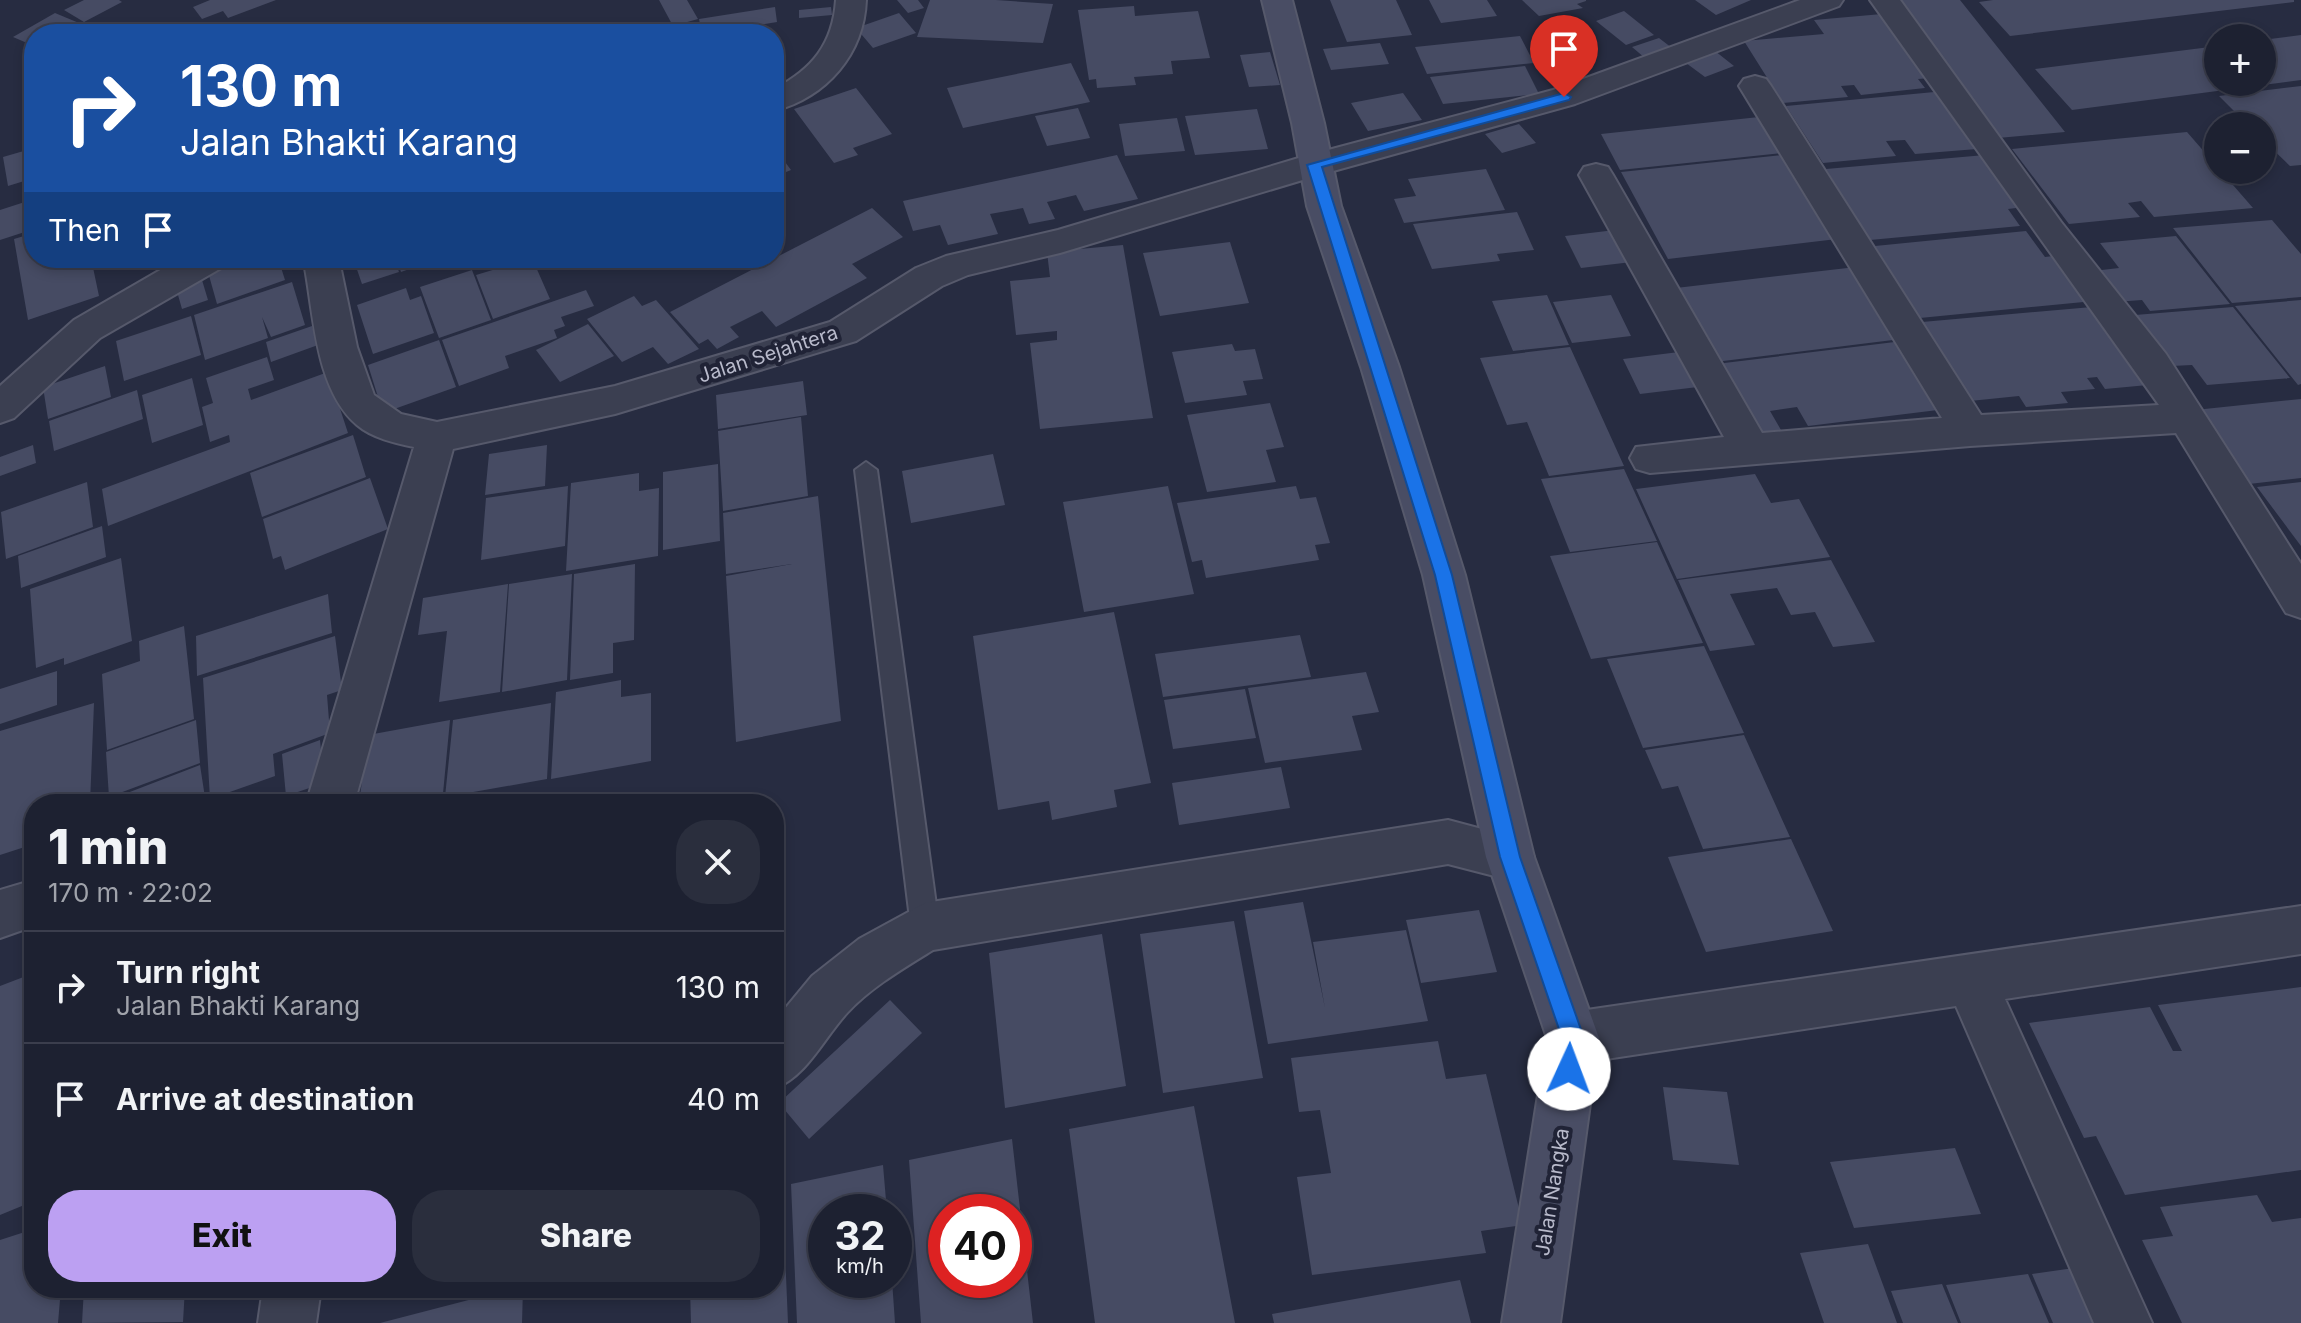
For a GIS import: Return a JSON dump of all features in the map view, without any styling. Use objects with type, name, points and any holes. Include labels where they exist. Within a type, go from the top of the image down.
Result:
[{"type":"street","points":[[784,96],[804,86],[835,59],[846,39],[851,0]]},
{"type":"street","name":"Jalan Nangka","points":[[1277,0],[1308,123],[1314,165],[1444,575],[1510,857],[1573,1038],[1531,1323]]},
{"type":"street","name":"Jalan Sejahtera","points":[[437,437],[615,400],[723,370],[843,332],[929,277],[959,265],[1060,241],[1314,165],[1564,97],[1828,0]]},
{"type":"street","points":[[1885,0],[2049,230],[2153,364],[2301,600]]},
{"type":"street","points":[[1755,86],[1970,431]]},
{"type":"street","points":[[1596,175],[1751,449]]},
{"type":"street","points":[[0,408],[87,329],[192,268]]},
{"type":"street","points":[[323,268],[349,387],[370,415],[403,430],[437,437],[333,794]]},
{"type":"street","points":[[1650,458],[1970,431],[2187,418]]},
{"type":"street","points":[[784,1051],[830,994],[877,956],[925,927],[1448,842],[1510,857]]},
{"type":"street","points":[[0,914],[24,906]]},
{"type":"street","points":[[1573,1038],[2301,930]]},
{"type":"street","points":[[1971,981],[2123,1323]]},
{"type":"street","points":[[287,1323],[291,1298]]},
{"type":"lane","points":[[866,470],[925,927]]},
{"type":"building","points":[[84,0],[122,2],[84,22],[64,10]]},
{"type":"building","points":[[210,0],[276,0],[228,18],[223,11],[202,19],[193,7]]},
{"type":"building","points":[[659,0],[687,0],[698,19],[672,24]]},
{"type":"building","points":[[897,0],[918,0],[924,8],[908,13]]},
{"type":"building","points":[[930,0],[1053,4],[1043,43],[917,37]]},
{"type":"building","points":[[1330,0],[1396,0],[1412,35],[1347,42]]},
{"type":"building","points":[[1429,0],[1487,0],[1497,16],[1441,23]]},
{"type":"building","points":[[1522,0],[1586,1],[1577,4],[1583,8],[1539,16]]},
{"type":"building","points":[[1695,0],[1751,0],[1716,15]]},
{"type":"building","points":[[1895,0],[1960,0],[2065,132],[1998,138]]},
{"type":"building","points":[[1979,2],[2294,2],[2010,36]]},
{"type":"building","points":[[1134,6],[1135,16],[1198,11],[1210,58],[1171,61],[1173,74],[1134,77],[1136,85],[1097,88],[1096,79],[1089,80],[1078,10]]},
{"type":"building","points":[[775,7],[777,22],[700,24],[699,19]]},
{"type":"building","points":[[831,7],[832,15],[799,18],[799,10]]},
{"type":"building","points":[[1624,11],[1654,35],[1626,45],[1596,21]]},
{"type":"building","points":[[55,13],[79,23],[77,24],[36,24]]},
{"type":"building","points":[[899,13],[916,33],[873,48],[856,28]]},
{"type":"building","points":[[1882,14],[1930,78],[1918,79],[1925,88],[1861,95],[1854,85],[1841,86],[1848,97],[1783,103],[1744,41],[1824,34],[1814,20]]},
{"type":"building","points":[[24,31],[24,42],[13,37]]},
{"type":"building","points":[[2301,35],[2301,80],[2276,83],[2276,38]]},
{"type":"building","points":[[1520,36],[1534,63],[1427,74],[1415,47]]},
{"type":"building","points":[[1659,38],[1672,48],[1645,58],[1632,47]]},
{"type":"building","points":[[1380,43],[1389,64],[1331,70],[1323,49]]},
{"type":"building","points":[[2204,48],[2204,93],[2072,110],[2035,69]]},
{"type":"building","points":[[1715,51],[1734,66],[1705,77],[1686,63]]},
{"type":"building","points":[[1270,52],[1280,85],[1249,87],[1240,55]]},
{"type":"building","points":[[1071,63],[1090,102],[963,128],[947,88]]},
{"type":"building","points":[[1525,66],[1539,94],[1443,104],[1430,77]]},
{"type":"building","points":[[2301,86],[2301,165],[2290,166],[2276,152],[2276,112],[2235,112],[2219,96],[2276,96],[2276,89]]},
{"type":"building","points":[[856,88],[892,134],[853,148],[858,155],[834,163],[794,109]]},
{"type":"building","points":[[1945,91],[1971,127],[1961,128],[1977,149],[1915,154],[1905,140],[1886,141],[1896,156],[1823,163],[1786,106]]},
{"type":"building","points":[[1403,93],[1422,120],[1368,131],[1351,103]]},
{"type":"building","points":[[1078,108],[1090,138],[1047,146],[1035,116]]},
{"type":"building","points":[[1257,109],[1268,149],[1195,155],[1185,116]]},
{"type":"building","points":[[1759,117],[1782,153],[1620,170],[1601,134]]},
{"type":"building","points":[[1177,118],[1185,151],[1125,156],[1119,124]]},
{"type":"building","points":[[1519,124],[1536,143],[1502,153],[1485,134]]},
{"type":"building","points":[[2187,132],[2204,152],[2204,184],[2232,184],[2253,208],[2154,217],[2141,201],[2128,203],[2140,217],[2069,224],[2012,149]]},
{"type":"building","points":[[24,151],[24,181],[8,186],[3,157]]},
{"type":"building","points":[[1117,155],[1138,199],[1084,211],[1076,195],[1047,202],[1055,219],[1029,224],[1023,208],[990,214],[998,234],[948,245],[940,225],[913,231],[903,201]]},
{"type":"building","points":[[1783,155],[1837,239],[1668,259],[1621,172]]},
{"type":"building","points":[[1985,155],[2024,207],[2008,209],[2020,226],[1870,240],[1826,169]]},
{"type":"building","points":[[784,161],[791,170],[784,173]]},
{"type":"building","points":[[1486,169],[1505,210],[1404,223],[1394,199],[1416,196],[1408,179]]},
{"type":"building","points":[[24,202],[24,232],[0,240],[0,210]]},
{"type":"building","points":[[872,208],[903,237],[852,264],[867,278],[776,327],[762,311],[730,327],[739,337],[717,349],[708,339],[699,344],[670,312],[755,268],[784,268],[784,253]]},
{"type":"building","points":[[1517,212],[1534,250],[1497,254],[1500,261],[1432,269],[1413,224]]},
{"type":"building","points":[[2272,220],[2301,254],[2301,297],[2232,303],[2173,228]]},
{"type":"building","points":[[1615,230],[1632,262],[1581,268],[1565,236]]},
{"type":"building","points":[[2026,231],[2045,257],[2061,255],[2094,301],[1920,318],[1875,246]]},
{"type":"building","points":[[24,236],[24,268],[93,268],[99,296],[28,320],[14,239]]},
{"type":"building","points":[[2176,236],[2230,304],[2150,311],[2142,300],[2115,302],[2093,271],[2119,268],[2100,243]]},
{"type":"building","points":[[1230,242],[1249,303],[1160,316],[1143,253]]},
{"type":"building","points":[[1123,245],[1153,418],[1040,429],[1030,343],[1057,340],[1057,331],[1016,335],[1010,281],[1050,277],[1047,252]]},
{"type":"building","points":[[1856,267],[1901,339],[1715,362],[1676,288]]},
{"type":"building","points":[[220,268],[281,268],[285,280],[217,304],[208,272]]},
{"type":"building","points":[[356,268],[398,268],[399,272],[362,284]]},
{"type":"building","points":[[499,268],[536,268],[550,299],[493,319],[476,275]]},
{"type":"building","points":[[472,270],[491,320],[439,338],[420,287]]},
{"type":"building","points":[[202,280],[208,300],[182,309],[176,288]]},
{"type":"building","points":[[292,282],[305,325],[271,337],[262,317],[268,338],[205,360],[194,315]]},
{"type":"building","points":[[406,288],[410,300],[421,296],[434,333],[373,354],[357,305]]},
{"type":"building","points":[[586,290],[594,306],[561,317],[565,326],[554,330],[557,338],[505,356],[509,368],[459,386],[442,340]]},
{"type":"building","points":[[1547,295],[1569,345],[1513,351],[1492,301]]},
{"type":"building","points":[[1611,295],[1631,336],[1572,343],[1553,302]]},
{"type":"building","points":[[634,296],[642,306],[656,300],[699,349],[668,364],[653,347],[622,362],[587,319]]},
{"type":"building","points":[[2301,300],[2301,384],[2298,385],[2235,306]]},
{"type":"building","points":[[2092,307],[2148,385],[2105,389],[2097,377],[2087,378],[2095,389],[2061,392],[2068,403],[2026,407],[2019,396],[1970,401],[1922,322]]},
{"type":"building","points":[[2233,307],[2290,378],[2207,385],[2192,365],[2172,366],[2135,315]]},
{"type":"building","points":[[191,316],[201,355],[124,381],[116,341]]},
{"type":"building","points":[[588,324],[614,356],[560,382],[536,350]]},
{"type":"building","points":[[312,326],[318,345],[271,362],[266,342]]},
{"type":"building","points":[[439,340],[456,387],[383,413],[368,365]]},
{"type":"building","points":[[1903,341],[1946,409],[1808,426],[1797,407],[1770,411],[1781,430],[1753,433],[1716,364]]},
{"type":"building","points":[[1232,344],[1235,351],[1255,349],[1263,379],[1243,381],[1247,395],[1185,403],[1172,352]]},
{"type":"building","points":[[1570,347],[1624,466],[1549,476],[1527,422],[1507,425],[1480,358]]},
{"type":"building","points":[[1687,351],[1706,386],[1640,394],[1623,359]]},
{"type":"building","points":[[267,357],[274,380],[248,389],[251,400],[328,372],[348,433],[108,526],[102,489],[230,442],[229,435],[210,442],[202,407],[213,403],[206,378]]},
{"type":"building","points":[[105,366],[111,397],[48,419],[43,387]]},
{"type":"building","points":[[192,378],[203,425],[152,443],[142,395]]},
{"type":"building","points":[[803,381],[807,415],[718,429],[716,395]]},
{"type":"building","points":[[137,390],[143,419],[54,451],[49,421]]},
{"type":"building","points":[[2301,399],[2301,478],[2249,484],[2195,410]]},
{"type":"building","points":[[1270,403],[1284,447],[1266,450],[1276,482],[1207,492],[1187,415]]},
{"type":"building","points":[[801,417],[808,496],[723,511],[718,431]]},
{"type":"building","points":[[353,435],[366,477],[262,517],[250,473]]},
{"type":"building","points":[[33,445],[36,463],[0,476],[0,457]]},
{"type":"building","points":[[547,445],[545,486],[485,495],[489,454]]},
{"type":"building","points":[[993,454],[1005,505],[911,523],[902,471]]},
{"type":"building","points":[[718,464],[720,541],[663,550],[663,472]]},
{"type":"building","points":[[1624,469],[1657,541],[1570,552],[1541,479]]},
{"type":"building","points":[[639,473],[639,491],[659,488],[658,556],[566,571],[571,483]]},
{"type":"building","points":[[1755,474],[1771,503],[1799,499],[1830,557],[1677,579],[1636,489]]},
{"type":"building","points":[[370,478],[388,529],[285,570],[281,556],[273,559],[263,519]]},
{"type":"building","points":[[87,482],[93,527],[6,559],[1,512]]},
{"type":"building","points":[[2301,482],[2301,546],[2257,487]]},
{"type":"building","points":[[568,486],[565,546],[481,560],[486,498]]},
{"type":"building","points":[[1168,486],[1194,594],[1084,612],[1063,502]]},
{"type":"building","points":[[1296,486],[1300,499],[1316,497],[1330,543],[1315,545],[1319,560],[1206,578],[1202,560],[1192,562],[1177,503]]},
{"type":"building","points":[[818,496],[841,721],[736,742],[726,576],[792,564],[726,574],[723,513]]},
{"type":"building","points":[[102,526],[106,557],[21,588],[18,556]]},
{"type":"building","points":[[1657,542],[1703,643],[1591,659],[1550,556]]},
{"type":"building","points":[[121,558],[132,641],[64,665],[64,658],[36,668],[30,589]]},
{"type":"building","points":[[1831,560],[1875,642],[1833,647],[1815,612],[1791,615],[1777,588],[1730,594],[1755,645],[1710,651],[1678,580]]},
{"type":"building","points":[[635,564],[634,640],[613,643],[613,673],[570,680],[574,574]]},
{"type":"building","points":[[572,574],[567,680],[502,692],[509,584]]},
{"type":"building","points":[[508,584],[500,692],[439,702],[447,631],[418,635],[423,598]]},
{"type":"building","points":[[328,594],[332,633],[197,676],[196,636]]},
{"type":"building","points":[[1114,612],[1151,783],[1114,790],[1117,807],[1052,820],[1049,801],[998,810],[973,636]]},
{"type":"building","points":[[184,626],[194,719],[107,750],[102,674],[140,661],[139,641]]},
{"type":"building","points":[[1300,635],[1311,677],[1163,697],[1155,654]]},
{"type":"building","points":[[335,636],[342,690],[327,695],[330,733],[273,754],[275,776],[224,794],[210,794],[203,678]]},
{"type":"building","points":[[1704,646],[1744,733],[1643,748],[1607,659]]},
{"type":"building","points":[[57,671],[57,705],[0,724],[0,689]]},
{"type":"building","points":[[1366,672],[1379,712],[1352,716],[1362,750],[1265,763],[1248,688]]},
{"type":"building","points":[[621,680],[621,697],[651,693],[651,761],[551,779],[556,692]]},
{"type":"building","points":[[1245,689],[1256,738],[1173,749],[1164,700]]},
{"type":"building","points":[[94,703],[90,794],[24,794],[24,847],[0,855],[0,731]]},
{"type":"building","points":[[551,703],[547,779],[462,794],[445,794],[453,720]]},
{"type":"building","points":[[196,720],[200,763],[117,794],[109,794],[106,752]]},
{"type":"building","points":[[450,720],[443,794],[360,794],[368,735]]},
{"type":"building","points":[[1744,735],[1790,837],[1703,849],[1678,786],[1662,789],[1645,750]]},
{"type":"building","points":[[320,740],[324,783],[286,794],[282,754]]},
{"type":"building","points":[[200,765],[204,794],[125,794]]},
{"type":"building","points":[[1281,767],[1290,808],[1179,825],[1172,783]]},
{"type":"building","points":[[1791,839],[1833,931],[1706,952],[1668,857]]},
{"type":"building","points":[[1303,902],[1325,1008],[1313,942],[1406,930],[1428,1021],[1268,1044],[1244,911]]},
{"type":"building","points":[[1479,910],[1497,972],[1421,983],[1406,920]]},
{"type":"building","points":[[1234,921],[1263,1078],[1163,1093],[1140,934]]},
{"type":"building","points":[[1102,934],[1126,1086],[1005,1108],[989,953]]},
{"type":"building","points":[[24,977],[24,1205],[0,1215],[0,986]]},
{"type":"building","points":[[2301,987],[2301,1170],[2125,1195],[2096,1136],[2084,1138],[2029,1023],[2150,1007],[2173,1051],[2182,1051],[2158,1005]]},
{"type":"building","points":[[890,1000],[922,1033],[809,1139],[784,1109],[784,1098]]},
{"type":"building","points":[[1438,1041],[1446,1079],[1486,1074],[1523,1225],[1481,1231],[1486,1253],[1312,1275],[1297,1177],[1331,1173],[1320,1110],[1299,1112],[1291,1058]]},
{"type":"building","points":[[1663,1087],[1727,1092],[1739,1165],[1673,1160]]},
{"type":"building","points":[[1194,1106],[1235,1323],[1095,1323],[1069,1129]]},
{"type":"building","points":[[1012,1139],[1018,1194],[928,1194],[928,1298],[1030,1298],[1033,1323],[921,1323],[909,1160]]},
{"type":"building","points":[[1955,1148],[1981,1214],[1854,1228],[1830,1162]]},
{"type":"building","points":[[883,1165],[885,1194],[808,1194],[808,1298],[893,1298],[895,1323],[797,1323],[791,1184]]},
{"type":"building","points":[[2257,1195],[2272,1222],[2301,1218],[2301,1323],[2182,1323],[2142,1240],[2173,1236],[2160,1207]]},
{"type":"building","points":[[784,1229],[788,1323],[691,1323],[690,1298],[784,1298]]},
{"type":"building","points":[[24,1232],[24,1298],[60,1298],[58,1323],[0,1323],[0,1240]]},
{"type":"building","points":[[1868,1244],[1897,1323],[1824,1323],[1800,1253]]},
{"type":"building","points":[[2074,1268],[2098,1323],[2053,1323],[2032,1274]]},
{"type":"building","points":[[2028,1274],[2049,1323],[1961,1323],[1946,1285]]},
{"type":"building","points":[[1460,1280],[1471,1323],[1274,1323],[1272,1314]]},
{"type":"building","points":[[1942,1284],[1958,1323],[1903,1323],[1891,1291]]},
{"type":"building","points":[[83,1298],[184,1298],[183,1322],[82,1323]]},
{"type":"building","points":[[476,1298],[523,1298],[522,1323],[380,1323]]},
{"type":"route","points":[[1564,97],[1314,165],[1324,206],[1380,367],[1444,575],[1510,857],[1573,1038],[1569,1069]]}]
